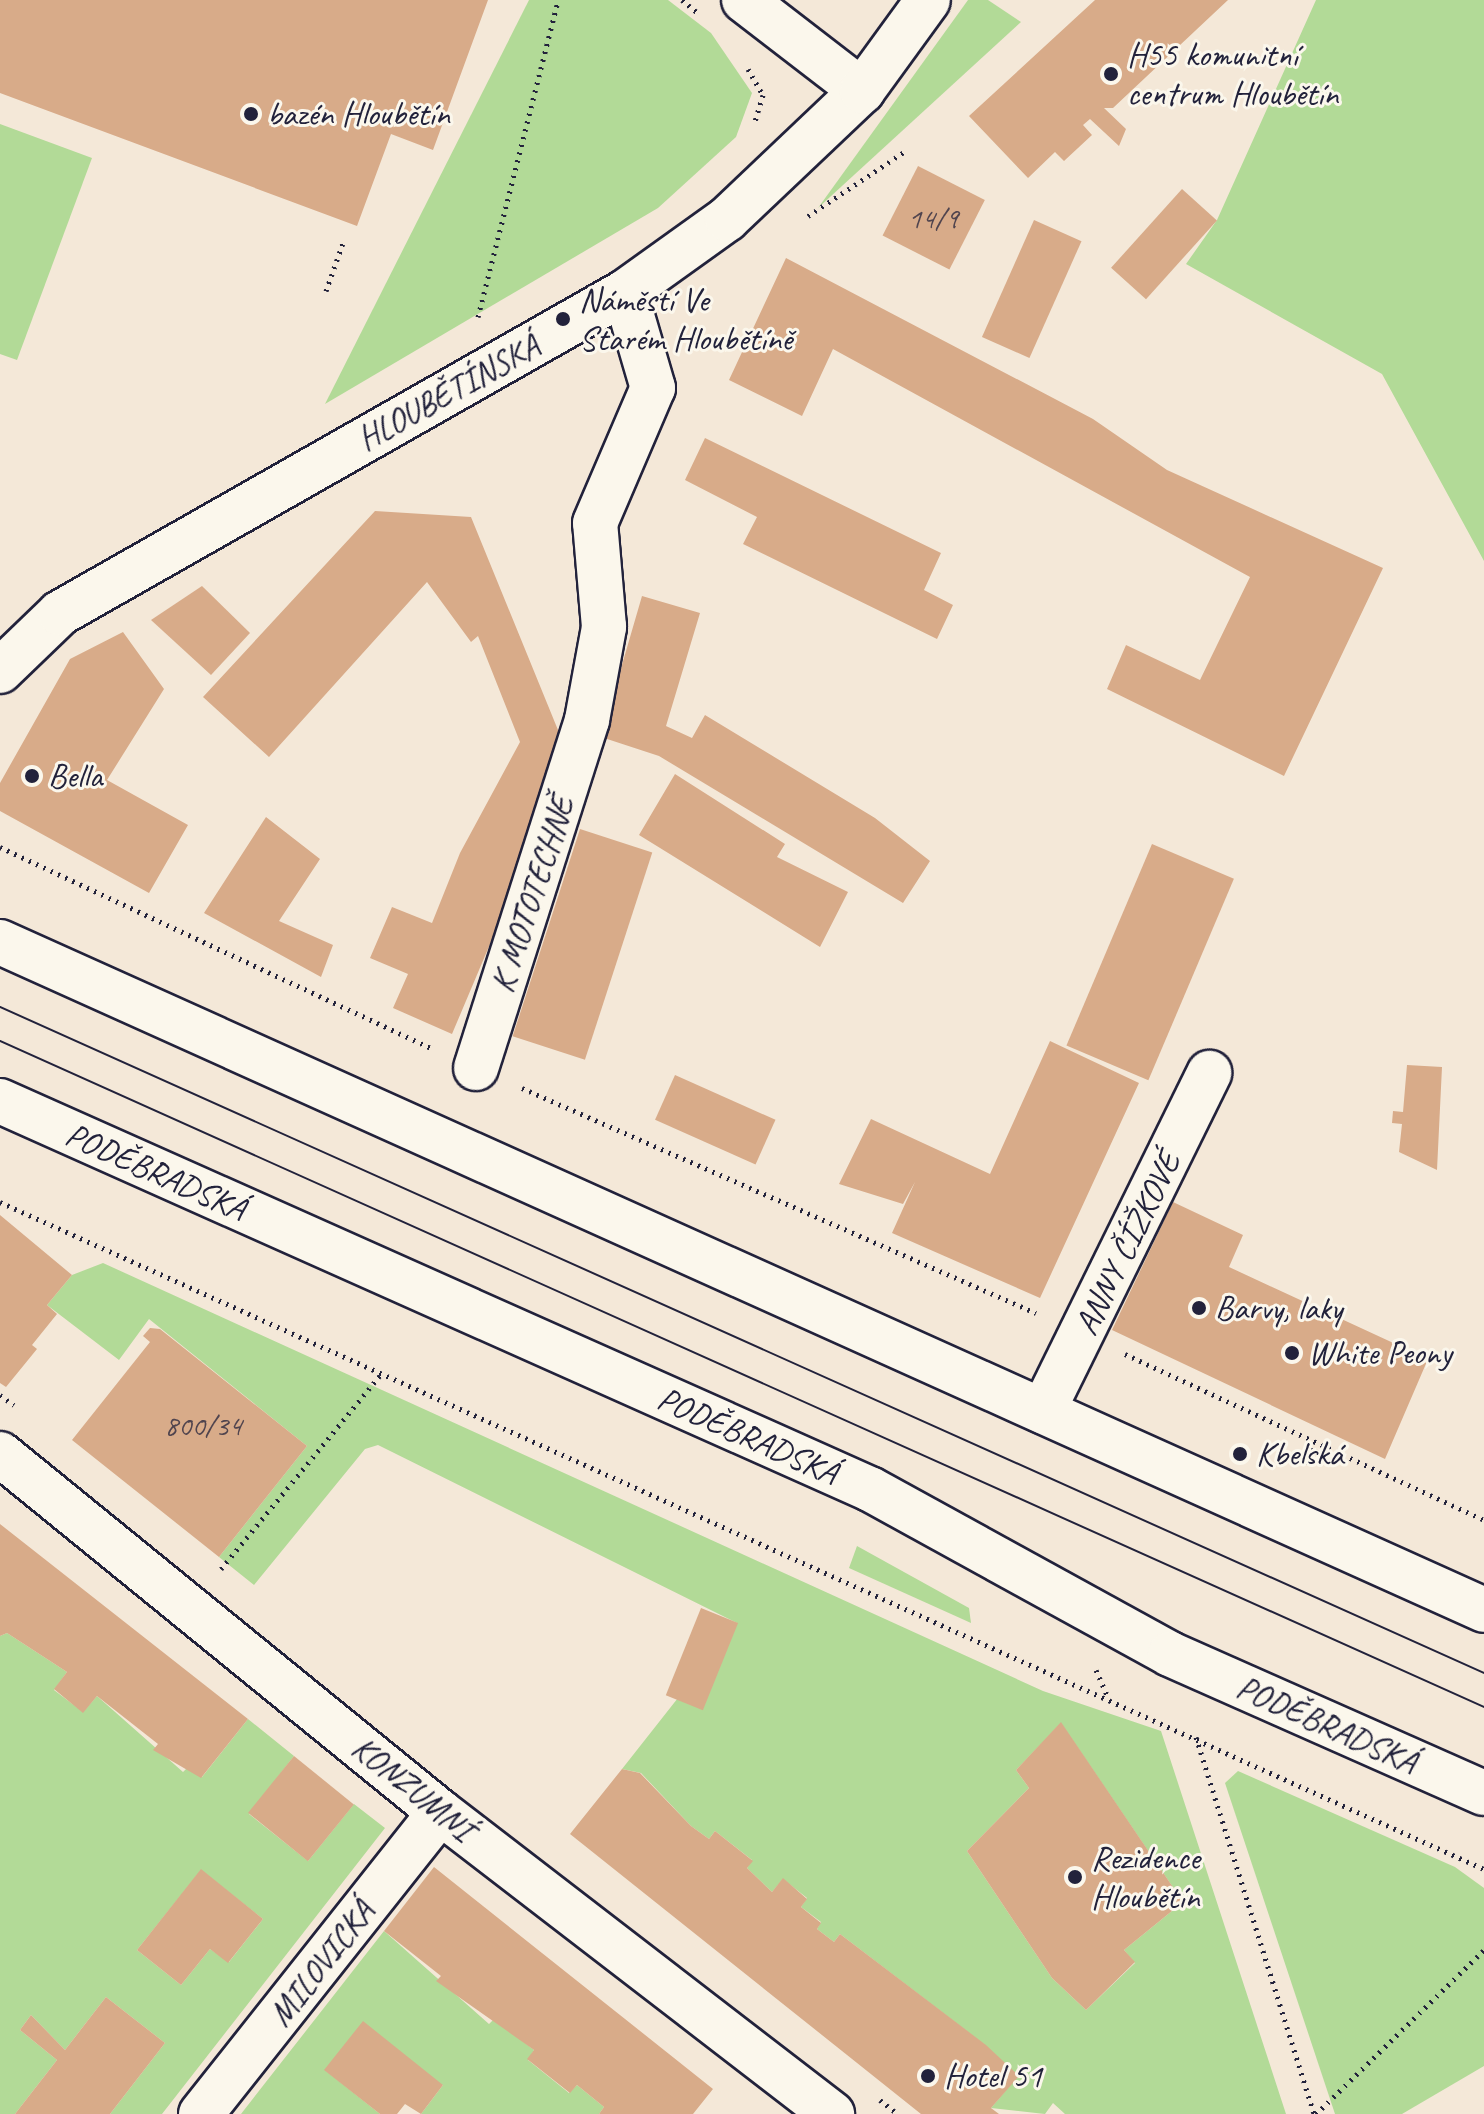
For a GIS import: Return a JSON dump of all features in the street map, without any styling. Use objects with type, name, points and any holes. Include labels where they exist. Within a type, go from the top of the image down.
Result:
[{"type":"street","points":[[744,0],[862,91]]},
{"type":"street","name":"HLOUBĚTÍNSKÁ","points":[[0,671],[60,613],[625,292],[727,219],[862,91],[928,0]]},
{"type":"street","name":"K MOTOTECHNĚ","points":[[476,1068],[587,720],[604,627],[595,523],[653,388],[625,292]]},
{"type":"street","points":[[0,942],[1484,1610]]},
{"type":"street","name":"ANNY ČÍŽKOVÉ","points":[[1043,1411],[1209,1073]]},
{"type":"street","name":"PODĚBRADSKÁ","points":[[0,1101],[870,1489],[1170,1654],[1484,1793]]},
{"type":"street","name":"KONZUMNÍ","points":[[0,1454],[440,1812],[832,2114]]},
{"type":"street","name":"MILOVICKÁ","points":[[201,2114],[440,1812]]},
{"type":"path","points":[[477,321],[558,0]]},
{"type":"path","points":[[803,219],[907,150]]},
{"type":"path","points":[[326,291],[344,240]]},
{"type":"path","points":[[0,847],[476,1068],[1082,1334],[1484,1520]]},
{"type":"path","points":[[0,1202],[1196,1736],[1484,1869]]},
{"type":"path","points":[[221,1569],[381,1374]]},
{"type":"path","points":[[1305,1464],[1312,1443]]},
{"type":"path","points":[[1196,1736],[1315,2114],[1484,1950]]},
{"type":"green space","points":[[529,0],[668,0],[711,33],[752,93],[736,137],[658,208],[325,404]]},
{"type":"green space","points":[[968,0],[988,0],[1021,22],[818,208]]},
{"type":"green space","points":[[1316,0],[1484,0],[1484,561],[1382,374],[1186,264],[1217,220]]},
{"type":"green space","points":[[0,124],[92,158],[17,360],[0,354]]},
{"type":"green space","points":[[103,1263],[1043,1691],[1161,1731],[1286,2114],[1065,2114],[1053,2103],[1045,2114],[991,2108],[1018,2076],[985,2045],[840,1934],[834,1942],[817,1929],[821,1922],[801,1907],[807,1898],[783,1879],[772,1892],[747,1868],[752,1860],[715,1831],[709,1839],[691,1826],[641,1773],[622,1769],[737,1623],[378,1445],[365,1449],[254,1585],[219,1557],[307,1446],[149,1319],[119,1360],[47,1305],[72,1275]],"holes":[[[1061,1723],[1183,1902],[1124,1950],[1135,1963],[1086,2010],[1052,1978],[967,1851],[1029,1788],[1016,1770]]]},
{"type":"green space","points":[[857,1546],[969,1608],[971,1623],[849,1568]]},
{"type":"green space","points":[[7,1633],[67,1672],[54,1690],[83,1712],[97,1696],[183,1772],[188,1767],[202,1777],[248,1719],[294,1756],[249,1814],[308,1861],[354,1804],[385,1828],[162,2114],[110,2114],[165,2043],[106,1997],[65,2050],[31,2015],[20,2030],[57,2060],[15,2114],[0,2114],[0,1636]],"holes":[[[201,1870],[263,1919],[229,1962],[210,1949],[181,1985],[137,1950]]]},
{"type":"green space","points":[[1238,1771],[1455,1867],[1484,1888],[1484,2066],[1402,2114],[1335,2114],[1225,1783]]},
{"type":"green space","points":[[384,1931],[489,2024],[494,2019],[534,2050],[528,2060],[569,2093],[577,2085],[604,2107],[599,2114],[421,2114],[443,2085],[325,2070],[380,2114],[241,2114]]},
{"type":"building","name":"bazén Hloubětín","points":[[0,0],[488,0],[433,150],[391,134],[357,226],[0,93]]},
{"type":"building","points":[[1095,0],[1228,0],[1113,108],[1104,108],[1126,129],[1119,146],[1090,119],[1083,125],[1092,135],[1064,161],[1055,152],[1028,178],[969,116]]},
{"type":"building","points":[[918,166],[985,200],[949,270],[883,235]]},
{"type":"building","points":[[1182,189],[1217,220],[1146,299],[1111,268]]},
{"type":"building","points":[[1034,220],[1082,241],[1029,358],[982,337]]},
{"type":"building","points":[[786,258],[1093,419],[1167,470],[1383,568],[1284,776],[1107,689],[1126,645],[1200,680],[1250,577],[833,349],[802,416],[729,380]]},
{"type":"building","points":[[705,438],[941,553],[924,590],[953,605],[937,639],[743,544],[757,517],[685,480]]},
{"type":"building","points":[[375,511],[471,517],[569,757],[452,1034],[393,1008],[408,974],[370,958],[392,907],[432,923],[460,853],[520,742],[478,636],[471,642],[427,582],[269,757],[203,697]]},
{"type":"building","points":[[202,586],[250,633],[211,675],[151,620]]},
{"type":"building","points":[[642,596],[700,613],[666,726],[692,738],[705,715],[875,818],[930,861],[903,903],[659,756],[601,737]]},
{"type":"building","points":[[123,632],[164,689],[107,780],[188,825],[149,893],[0,811],[0,783],[70,659]]},
{"type":"building","points":[[675,774],[785,844],[777,857],[848,892],[820,947],[639,835]]},
{"type":"building","points":[[266,817],[320,859],[279,921],[333,945],[321,977],[204,913]]},
{"type":"building","points":[[580,829],[652,852],[585,1060],[513,1036]]},
{"type":"building","points":[[1152,844],[1234,879],[1148,1080],[1066,1046]]},
{"type":"building","points":[[1050,1041],[1139,1083],[1040,1298],[892,1233],[915,1182],[903,1204],[839,1184],[871,1119],[990,1174]]},
{"type":"building","points":[[1407,1065],[1442,1067],[1437,1170],[1399,1152],[1402,1124],[1392,1123],[1393,1111],[1403,1112]]},
{"type":"building","points":[[675,1075],[775,1120],[756,1165],[655,1120]]},
{"type":"building","points":[[1173,1202],[1243,1235],[1229,1267],[1428,1359],[1385,1459],[1112,1330]]},
{"type":"building","points":[[0,1215],[72,1275],[47,1305],[57,1314],[32,1345],[37,1349],[6,1387],[0,1383]]},
{"type":"building","points":[[150,1328],[160,1329],[307,1446],[219,1557],[72,1440],[150,1342],[143,1336]]},
{"type":"building","points":[[0,1524],[248,1719],[201,1778],[153,1750],[158,1744],[97,1696],[83,1713],[54,1689],[67,1672],[7,1633],[0,1636]]},
{"type":"building","points":[[701,1608],[738,1623],[703,1710],[666,1695]]},
{"type":"building","name":"Rezidence Hloubětín","points":[[1061,1722],[1183,1902],[1124,1950],[1135,1962],[1086,2010],[1052,1978],[967,1851],[1029,1788],[1016,1770]]},
{"type":"building","points":[[294,1756],[354,1804],[308,1861],[248,1813]]},
{"type":"building","points":[[622,1769],[640,1773],[691,1826],[709,1839],[715,1831],[753,1861],[747,1868],[772,1892],[783,1878],[807,1899],[801,1907],[821,1923],[817,1929],[834,1942],[840,1934],[986,2045],[1019,2076],[991,2108],[999,2114],[921,2114],[570,1834]]},
{"type":"building","points":[[434,1867],[713,2089],[693,2114],[599,2114],[604,2107],[577,2085],[570,2093],[527,2059],[534,2050],[436,1981],[441,1976],[384,1931]]},
{"type":"building","points":[[201,1869],[263,1919],[228,1963],[210,1949],[181,1985],[137,1950]]},
{"type":"building","points":[[106,1997],[165,2043],[110,2114],[15,2114],[57,2060],[20,2030],[31,2015],[65,2050]]},
{"type":"building","points":[[363,2021],[443,2085],[421,2114],[405,2104],[397,2114],[380,2114],[324,2070]]},
{"type":"tram line","points":[[0,1007],[1484,1673]]},
{"type":"tram line","points":[[0,1041],[1484,1707]]},
{"type":"place","name":"H55 komunitní centrum Hloubětín","points":[[1111,74]]},
{"type":"place","name":"bazén Hloubětín","points":[[251,114]]},
{"type":"place","name":"Náměstí Ve Starém Hloubětíně","points":[[563,319]]},
{"type":"place","name":"Bella","points":[[32,776]]},
{"type":"place","name":"Barvy, laky","points":[[1199,1308]]},
{"type":"place","name":"White Peony","points":[[1292,1353]]},
{"type":"place","name":"Kbelská","points":[[1240,1454]]},
{"type":"place","name":"Rezidence Hloubětín","points":[[1075,1877]]},
{"type":"place","name":"Hotel 51","points":[[928,2076]]}]
